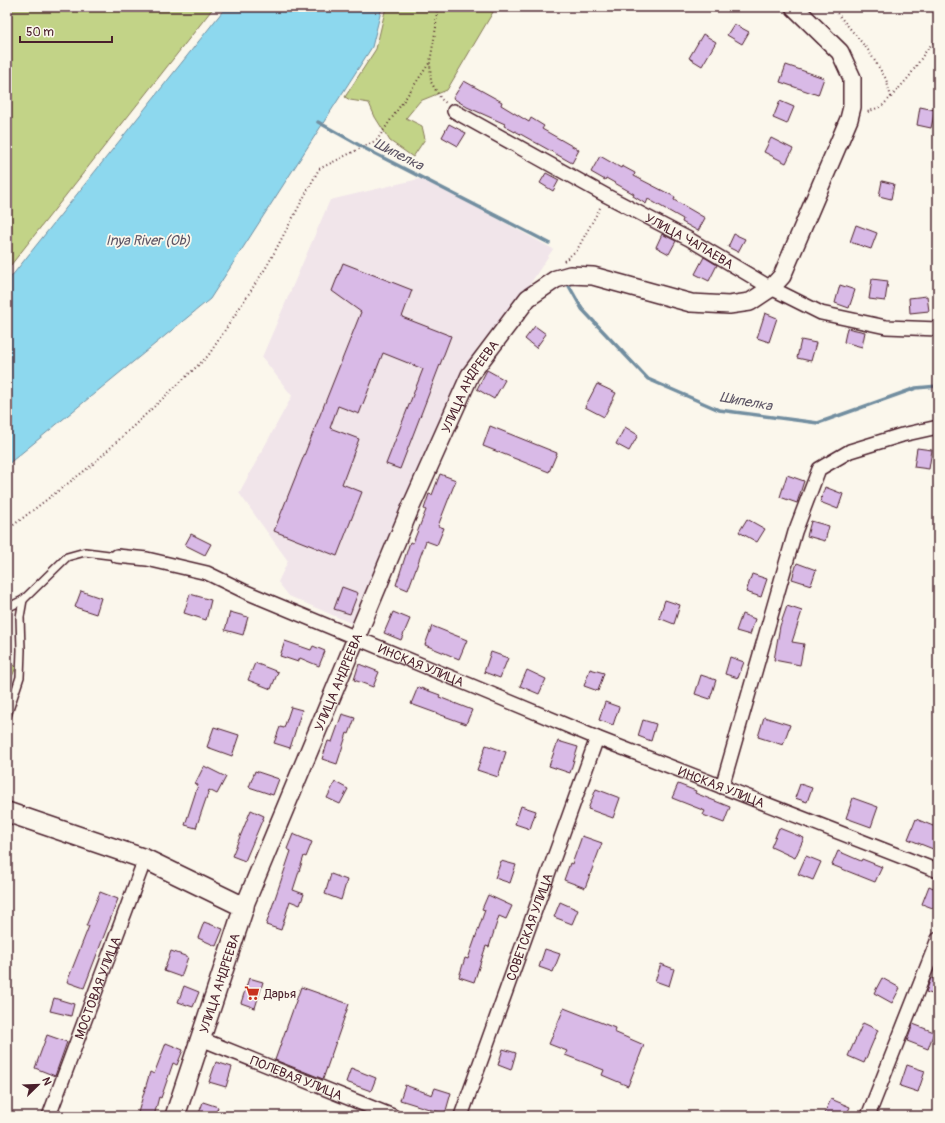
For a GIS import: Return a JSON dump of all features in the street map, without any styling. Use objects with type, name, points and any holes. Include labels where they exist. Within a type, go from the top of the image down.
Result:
[{"type":"main road","points":[[7,812],[145,859],[244,906]]},
{"type":"main road","name":"УЛИЦА АНДРЕЕВА","points":[[175,1116],[244,906]]},
{"type":"street","points":[[771,288],[782,276],[849,119],[852,106],[852,78],[840,52],[794,7]]},
{"type":"street","name":"УЛИЦА ЧАПАЕВА","points":[[454,111],[607,196],[689,239],[771,288],[821,313],[886,327],[938,329]]},
{"type":"street","name":"УЛИЦА АНДРЕЕВА","points":[[244,906],[410,509],[470,375],[528,298],[556,279],[570,275],[593,276],[691,303],[729,305],[750,302],[771,288]]},
{"type":"street","points":[[722,787],[795,532],[819,469],[850,451],[902,435],[938,427]]},
{"type":"street","name":"ИНСКАЯ УЛИЦА","points":[[117,556],[147,559],[207,573],[246,592],[597,738],[938,871]]},
{"type":"street","name":"СОВЕТСКАЯ УЛИЦА","points":[[461,1116],[597,738]]},
{"type":"street","name":"МОСТОВАЯ УЛИЦА","points":[[49,1116],[145,859]]},
{"type":"street","points":[[868,1116],[938,939]]},
{"type":"street","name":"ПОЛЕВАЯ УЛИЦА","points":[[201,1039],[393,1116]]},
{"type":"lane","name":"ИНСКАЯ УЛИЦА","points":[[7,608],[23,600],[67,556],[85,552],[117,556]]},
{"type":"lane","points":[[7,716],[20,677],[20,617],[23,600]]},
{"type":"path","points":[[437,7],[436,27],[430,62],[431,82],[441,99],[454,111]]},
{"type":"path","points":[[832,7],[868,50],[886,79],[891,97]]},
{"type":"path","points":[[849,119],[882,106],[909,77],[926,51],[938,37]]},
{"type":"path","points":[[7,530],[92,465],[208,356],[267,266],[319,169],[377,140],[430,62]]},
{"type":"path","points":[[577,250],[607,196]]},
{"type":"shaded area","points":[[423,178],[553,249],[519,301],[477,348],[353,624],[289,596],[278,582],[288,561],[239,493],[292,396],[262,357],[330,200]]},
{"type":"green space","points":[[7,7],[214,7],[7,270]]},
{"type":"green space","points":[[386,7],[496,7],[447,90],[420,101],[406,118],[422,126],[425,139],[413,157],[390,141],[375,117],[369,103],[350,100],[345,97],[376,49]]},
{"type":"green space","points":[[7,661],[16,667],[7,689]]},
{"type":"water","name":"Inya River (Ob)","points":[[226,7],[382,7],[372,47],[210,299],[7,465],[7,282]]},
{"type":"building","points":[[734,24],[749,32],[742,44],[727,35]]},
{"type":"building","points":[[703,34],[716,42],[702,66],[689,58]]},
{"type":"building","points":[[786,65],[824,78],[818,95],[780,82]]},
{"type":"building","points":[[464,81],[502,102],[501,105],[529,122],[531,118],[544,126],[542,129],[579,150],[572,163],[504,126],[505,124],[467,107],[453,98]]},
{"type":"building","points":[[780,101],[794,107],[787,124],[773,118]]},
{"type":"building","points":[[920,107],[935,110],[931,128],[917,125]]},
{"type":"building","points":[[449,124],[466,133],[458,146],[442,137]]},
{"type":"building","points":[[771,138],[793,149],[786,163],[764,152]]},
{"type":"building","points":[[600,156],[621,168],[622,166],[635,173],[634,176],[675,197],[674,200],[705,218],[698,231],[682,222],[683,219],[648,199],[646,204],[633,196],[634,194],[606,178],[605,180],[591,172]]},
{"type":"building","points":[[546,173],[559,180],[553,191],[540,183]]},
{"type":"building","points":[[882,181],[894,184],[891,199],[879,196]]},
{"type":"building","points":[[856,225],[877,233],[871,249],[850,242]]},
{"type":"building","points":[[662,234],[676,241],[669,254],[656,247]]},
{"type":"building","points":[[734,234],[745,239],[738,252],[728,247]]},
{"type":"building","points":[[704,257],[717,265],[709,281],[695,274]]},
{"type":"building","points":[[343,263],[412,290],[402,317],[451,336],[400,469],[386,464],[423,369],[383,353],[359,414],[338,406],[330,428],[359,439],[342,484],[362,492],[337,556],[274,531],[361,312],[332,291]]},
{"type":"building","points":[[872,279],[888,281],[885,301],[869,299]]},
{"type":"building","points":[[840,285],[855,290],[849,308],[835,303]]},
{"type":"building","points":[[927,296],[929,311],[910,313],[909,298]]},
{"type":"building","points":[[765,313],[777,318],[769,342],[757,338]]},
{"type":"building","points":[[535,326],[546,334],[536,348],[525,339]]},
{"type":"building","points":[[847,328],[865,332],[862,347],[844,342]]},
{"type":"building","points":[[801,340],[816,343],[811,361],[797,358]]},
{"type":"building","points":[[487,370],[505,380],[494,399],[477,389]]},
{"type":"building","points":[[597,384],[616,393],[604,417],[585,407]]},
{"type":"building","points":[[490,426],[557,453],[549,472],[483,446]]},
{"type":"building","points":[[625,427],[638,435],[629,451],[616,444]]},
{"type":"building","points":[[917,448],[932,450],[929,469],[914,467]]},
{"type":"building","points":[[440,474],[456,480],[438,526],[444,528],[437,545],[426,541],[408,590],[396,585],[410,542],[413,543],[426,510],[424,509],[429,494],[432,495]]},
{"type":"building","points":[[787,475],[804,481],[797,503],[780,497]]},
{"type":"building","points":[[825,487],[843,494],[838,509],[820,502]]},
{"type":"building","points":[[747,519],[765,529],[757,542],[739,532]]},
{"type":"building","points":[[811,521],[829,526],[825,541],[807,536]]},
{"type":"building","points":[[191,534],[211,544],[205,555],[185,545]]},
{"type":"building","points":[[797,563],[816,570],[811,585],[792,579]]},
{"type":"building","points":[[752,574],[767,579],[761,597],[746,592]]},
{"type":"building","points":[[342,587],[358,593],[350,614],[334,609]]},
{"type":"building","points":[[81,591],[101,598],[96,614],[75,607]]},
{"type":"building","points":[[190,594],[211,600],[206,620],[184,613]]},
{"type":"building","points":[[665,600],[680,605],[674,624],[659,618]]},
{"type":"building","points":[[787,606],[802,611],[792,642],[804,644],[800,665],[774,660],[780,626]]},
{"type":"building","points":[[230,612],[248,617],[243,635],[225,630]]},
{"type":"building","points":[[393,612],[410,619],[401,640],[384,633]]},
{"type":"building","points":[[742,614],[755,619],[750,635],[736,631]]},
{"type":"building","points":[[432,626],[467,640],[459,659],[425,645]]},
{"type":"building","points":[[285,641],[311,650],[313,646],[325,651],[319,666],[300,658],[298,662],[280,656]]},
{"type":"building","points":[[491,652],[508,658],[500,678],[484,672]]},
{"type":"building","points":[[730,657],[744,662],[738,678],[725,674]]},
{"type":"building","points":[[255,663],[278,672],[271,689],[248,680]]},
{"type":"building","points":[[359,664],[379,672],[373,687],[354,680]]},
{"type":"building","points":[[590,669],[604,673],[598,691],[584,686]]},
{"type":"building","points":[[527,670],[546,679],[539,694],[520,686]]},
{"type":"building","points":[[701,675],[716,680],[710,699],[695,694]]},
{"type":"building","points":[[418,687],[440,695],[439,697],[472,710],[466,724],[411,704]]},
{"type":"building","points":[[605,702],[619,707],[613,725],[599,720]]},
{"type":"building","points":[[291,707],[302,710],[290,748],[274,743],[280,727],[284,728]]},
{"type":"building","points":[[342,714],[355,718],[349,734],[347,733],[337,764],[322,759],[328,741],[332,742]]},
{"type":"building","points":[[764,717],[790,725],[783,745],[758,737]]},
{"type":"building","points":[[643,720],[656,724],[651,741],[638,736]]},
{"type":"building","points":[[214,727],[239,735],[232,756],[207,747]]},
{"type":"building","points":[[558,741],[578,747],[570,773],[549,766]]},
{"type":"building","points":[[486,745],[506,752],[498,777],[477,770]]},
{"type":"building","points":[[204,766],[226,777],[217,794],[209,790],[196,828],[185,825],[198,785],[195,784]]},
{"type":"building","points":[[255,771],[279,779],[273,795],[249,787]]},
{"type":"building","points":[[335,782],[348,789],[340,804],[327,798]]},
{"type":"building","points":[[678,784],[696,791],[695,793],[730,807],[724,823],[703,815],[705,811],[672,798]]},
{"type":"building","points":[[800,784],[812,788],[807,802],[795,798]]},
{"type":"building","points":[[596,789],[620,798],[613,818],[588,809]]},
{"type":"building","points":[[853,798],[878,807],[871,827],[846,818]]},
{"type":"building","points":[[521,806],[536,811],[530,829],[515,824]]},
{"type":"building","points":[[251,810],[264,816],[245,861],[232,856]]},
{"type":"building","points":[[916,819],[938,828],[938,836],[933,849],[908,839]]},
{"type":"building","points":[[779,828],[804,838],[795,858],[771,847]]},
{"type":"building","points":[[293,834],[312,842],[306,857],[304,856],[293,890],[304,894],[300,905],[290,901],[281,930],[266,925],[291,851],[287,849]]},
{"type":"building","points":[[582,836],[602,843],[585,888],[564,880],[570,863],[572,864]]},
{"type":"building","points":[[838,851],[861,861],[862,859],[882,867],[875,882],[832,865]]},
{"type":"building","points":[[806,856],[821,862],[813,880],[798,874]]},
{"type":"building","points":[[501,861],[516,865],[510,883],[495,878]]},
{"type":"building","points":[[331,874],[347,880],[341,900],[325,894]]},
{"type":"building","points":[[929,886],[938,890],[938,910],[922,904]]},
{"type":"building","points":[[100,892],[118,899],[84,988],[67,982],[89,926],[86,926]]},
{"type":"building","points":[[488,895],[512,906],[506,919],[499,916],[489,947],[486,946],[474,982],[459,977],[465,958],[468,959],[485,910],[482,909]]},
{"type":"building","points":[[560,902],[578,910],[572,924],[554,917]]},
{"type":"building","points":[[204,922],[223,929],[216,946],[198,938]]},
{"type":"building","points":[[545,949],[560,954],[553,972],[539,967]]},
{"type":"building","points":[[171,951],[188,957],[181,977],[164,971]]},
{"type":"building","points":[[661,964],[674,969],[669,986],[655,981]]},
{"type":"building","name":"Дарья","points":[[249,978],[263,982],[255,1008],[241,1003]]},
{"type":"building","points":[[882,978],[900,988],[892,1003],[874,993]]},
{"type":"building","points":[[931,978],[938,980],[938,996],[926,992]]},
{"type":"building","points":[[184,986],[199,992],[193,1007],[178,1002]]},
{"type":"building","points":[[301,987],[349,1004],[323,1079],[275,1060]]},
{"type":"building","points":[[54,998],[74,1004],[71,1016],[50,1011]]},
{"type":"building","points":[[564,1008],[615,1028],[614,1032],[644,1045],[628,1086],[602,1075],[604,1070],[565,1055],[567,1051],[549,1044]]},
{"type":"building","points":[[863,1023],[878,1030],[864,1063],[848,1056]]},
{"type":"building","points":[[913,1024],[934,1032],[928,1049],[907,1041]]},
{"type":"building","points":[[47,1035],[67,1042],[55,1076],[35,1068]]},
{"type":"building","points":[[166,1043],[183,1050],[177,1065],[173,1063],[161,1098],[159,1097],[154,1116],[137,1116],[150,1072],[154,1074]]},
{"type":"building","points":[[503,1049],[516,1053],[511,1070],[498,1065]]},
{"type":"building","points":[[216,1062],[232,1067],[226,1087],[209,1082]]},
{"type":"building","points":[[907,1065],[925,1071],[918,1092],[900,1086]]},
{"type":"building","points":[[351,1068],[376,1078],[371,1091],[346,1082]]},
{"type":"building","points":[[405,1085],[432,1095],[435,1088],[451,1093],[445,1114],[400,1100]]},
{"type":"building","points":[[831,1099],[850,1107],[846,1116],[823,1116]]},
{"type":"building","points":[[203,1102],[218,1107],[215,1116],[198,1116]]},
{"type":"waterway","name":"Шипелка","points":[[318,122],[366,149],[549,243]]},
{"type":"waterway","name":"Шипелка","points":[[569,286],[582,309],[648,379],[719,410],[818,423],[916,388],[938,386]]},
{"type":"place","name":"Дарья","points":[[252,993]]}]
